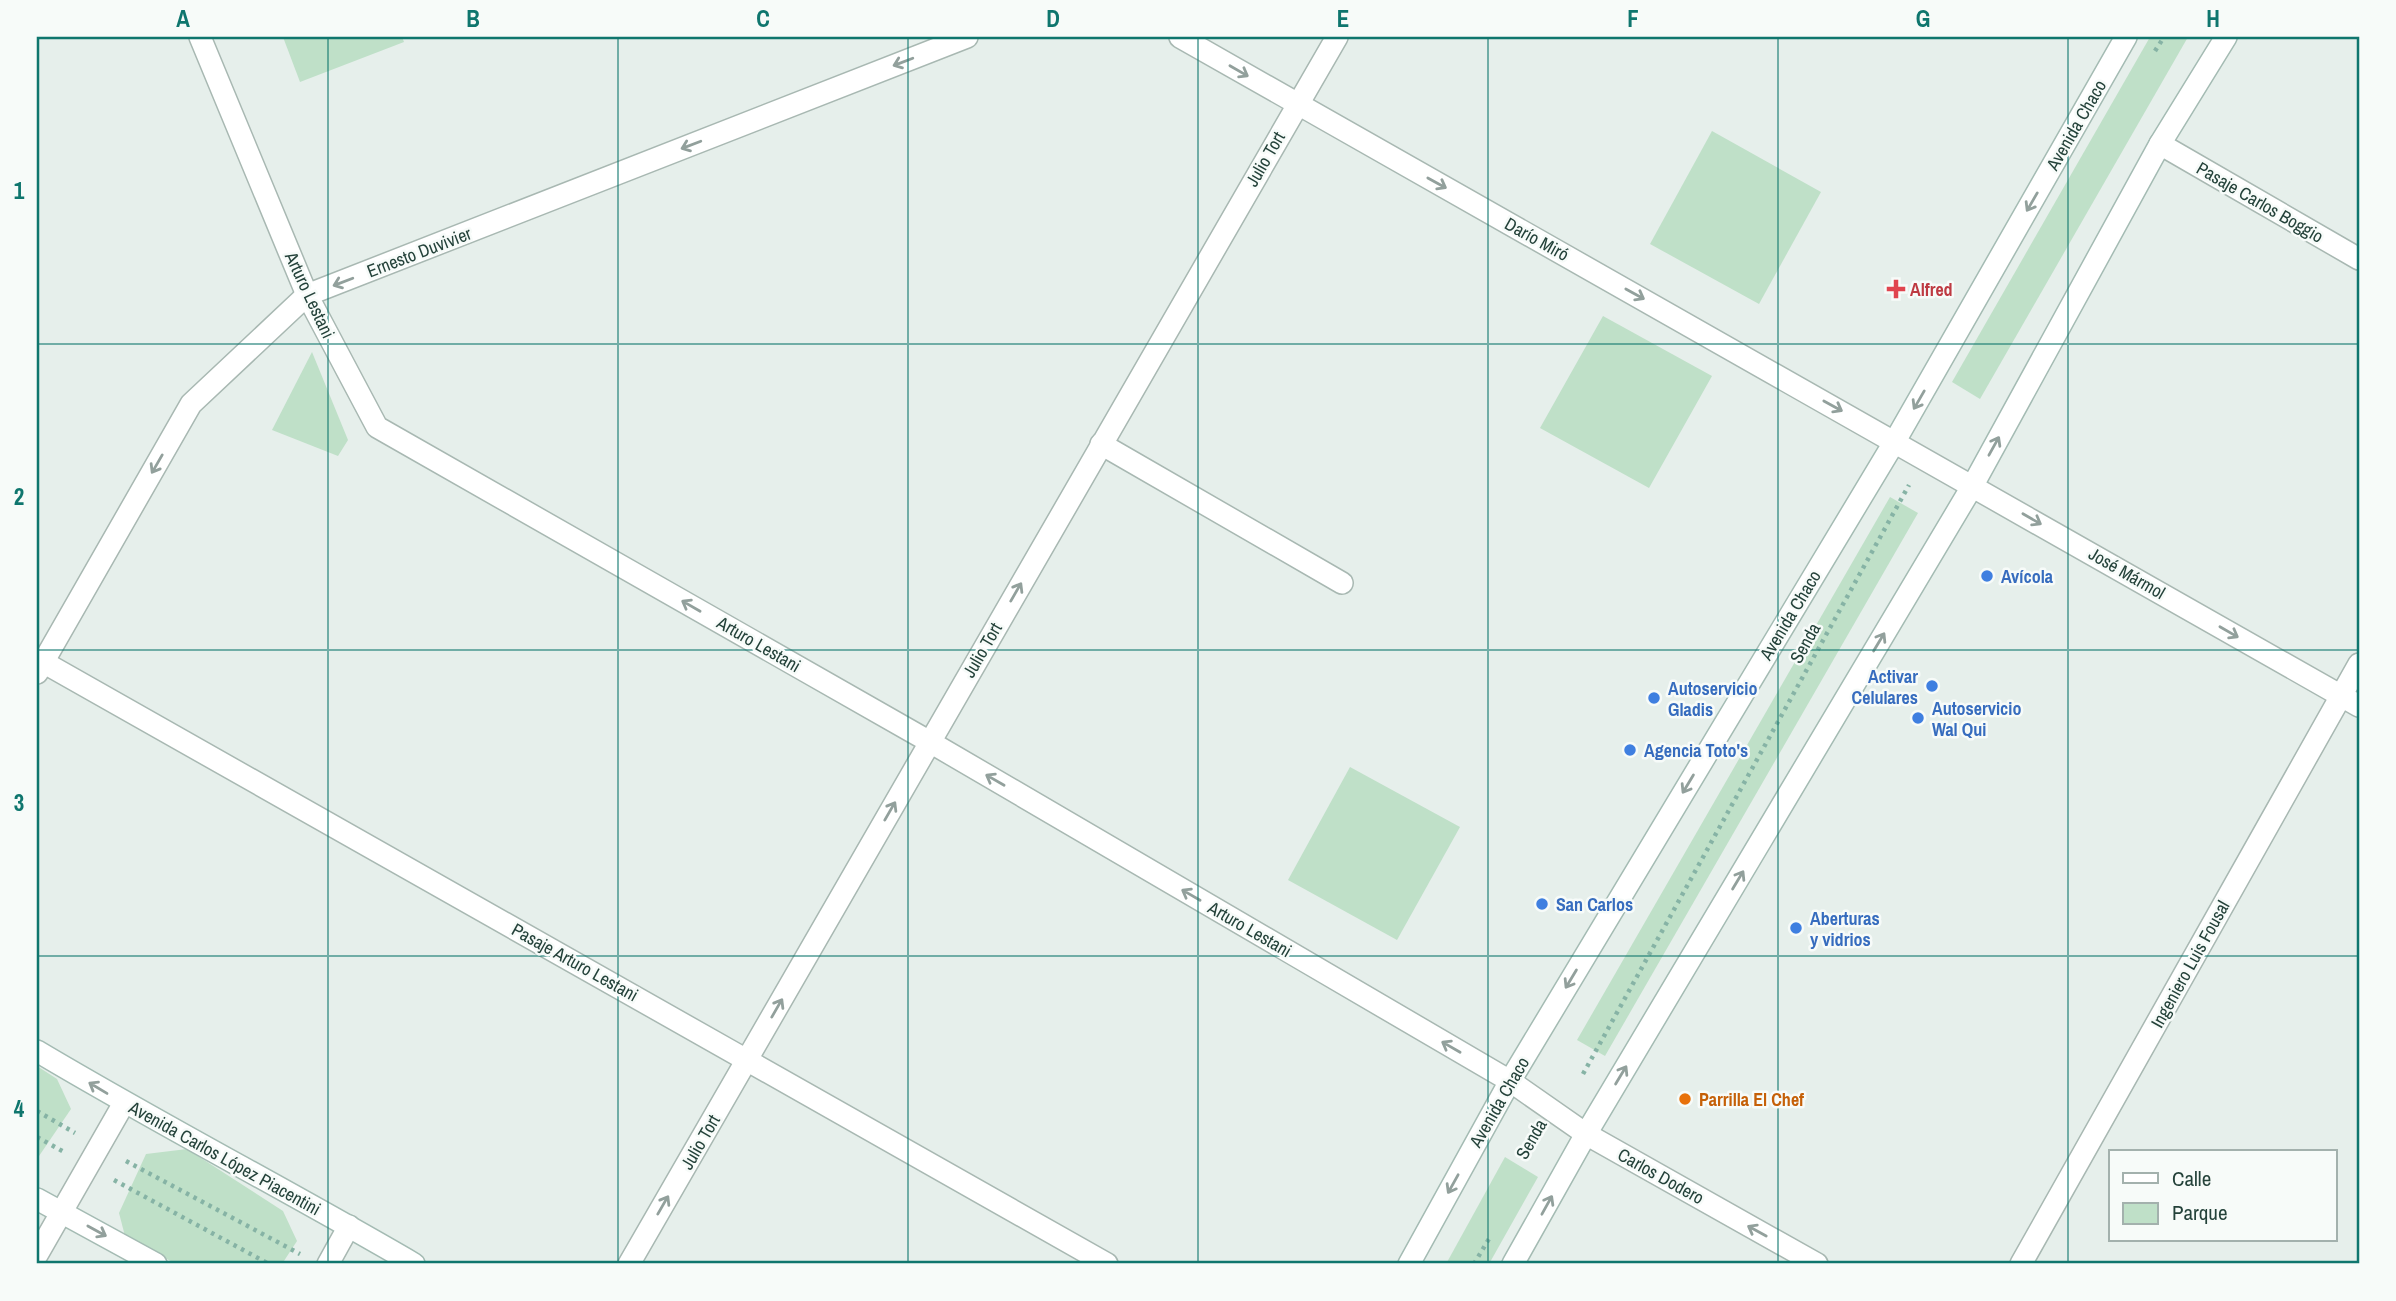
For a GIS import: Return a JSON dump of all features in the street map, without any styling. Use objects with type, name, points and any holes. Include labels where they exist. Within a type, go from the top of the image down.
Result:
[{"type":"street","name":"Arturo Lestani","points":[[200,37],[307,295],[377,427],[930,742],[1510,1081]]},
{"type":"street","name":"Ernesto Duvivier","points":[[40,667],[191,404],[307,295],[967,37]]},
{"type":"street","name":"Darío Miró","points":[[1180,37],[1895,441]]},
{"type":"street","name":"Julio Tort","points":[[629,1264],[1337,37]]},
{"type":"street","name":"Avenida Chaco","points":[[1409,1264],[1510,1081],[1895,441],[2126,37]]},
{"type":"street","points":[[1513,1264],[1586,1134],[1973,485],[2160,144],[2226,37]]},
{"type":"street","name":"Pasaje Carlos Boggio","points":[[2160,144],[2359,259]]},
{"type":"street","name":"José Mármol","points":[[1895,441],[2350,701]]},
{"type":"street","points":[[1101,444],[1342,583]]},
{"type":"street","name":"Ingeniero Luis Fousal","points":[[2021,1264],[2350,701],[2359,664]]},
{"type":"street","name":"Pasaje Arturo Lestani","points":[[40,667],[747,1059],[1107,1264]]},
{"type":"street","name":"Avenida Carlos López Piacentini","points":[[37,1051],[124,1103],[414,1264]]},
{"type":"street","name":"Carlos Dodero","points":[[1510,1081],[1586,1134],[1817,1264]]},
{"type":"street","points":[[37,1255],[124,1103]]},
{"type":"street","points":[[37,1199],[156,1264]]},
{"type":"street","points":[[328,1264],[349,1226]]},
{"type":"path","points":[[2150,61],[2164,37]]},
{"type":"path","name":"Senda","points":[[1561,1115],[1924,458]]},
{"type":"path","points":[[37,1111],[98,1147],[307,1258]]},
{"type":"path","points":[[37,1137],[269,1264]]},
{"type":"path","points":[[1474,1264],[1494,1230]]},
{"type":"green space","points":[[283,37],[402,37],[404,42],[300,82]]},
{"type":"green space","points":[[2150,37],[2188,37],[1980,399],[1952,382]]},
{"type":"green space","points":[[1712,131],[1821,192],[1759,304],[1650,244]]},
{"type":"green space","points":[[1603,316],[1712,376],[1649,488],[1540,428]]},
{"type":"green space","points":[[312,352],[348,440],[338,456],[272,430]]},
{"type":"green space","points":[[1890,497],[1918,513],[1605,1056],[1577,1040]]},
{"type":"green space","points":[[1350,767],[1460,827],[1397,940],[1288,880]]},
{"type":"green space","points":[[37,1066],[57,1079],[71,1109],[37,1159]]},
{"type":"green space","points":[[187,1149],[283,1211],[297,1241],[282,1264],[176,1264],[125,1236],[119,1213],[146,1154]]},
{"type":"green space","points":[[1505,1157],[1538,1177],[1489,1264],[1446,1264]]},
{"type":"place","name":"Alfred","points":[[1896,289]]},
{"type":"place","name":"Avícola","points":[[1987,576]]},
{"type":"place","name":"Activar Celulares","points":[[1932,686]]},
{"type":"place","name":"Autoservicio Gladis","points":[[1654,698]]},
{"type":"place","name":"Autoservicio Wal Qui","points":[[1918,718]]},
{"type":"place","name":"Agencia Toto's","points":[[1630,750]]},
{"type":"place","name":"San Carlos","points":[[1542,904]]},
{"type":"place","name":"Aberturas y vidrios","points":[[1796,928]]},
{"type":"place","name":"Parrilla El Chef","points":[[1685,1099]]}]
